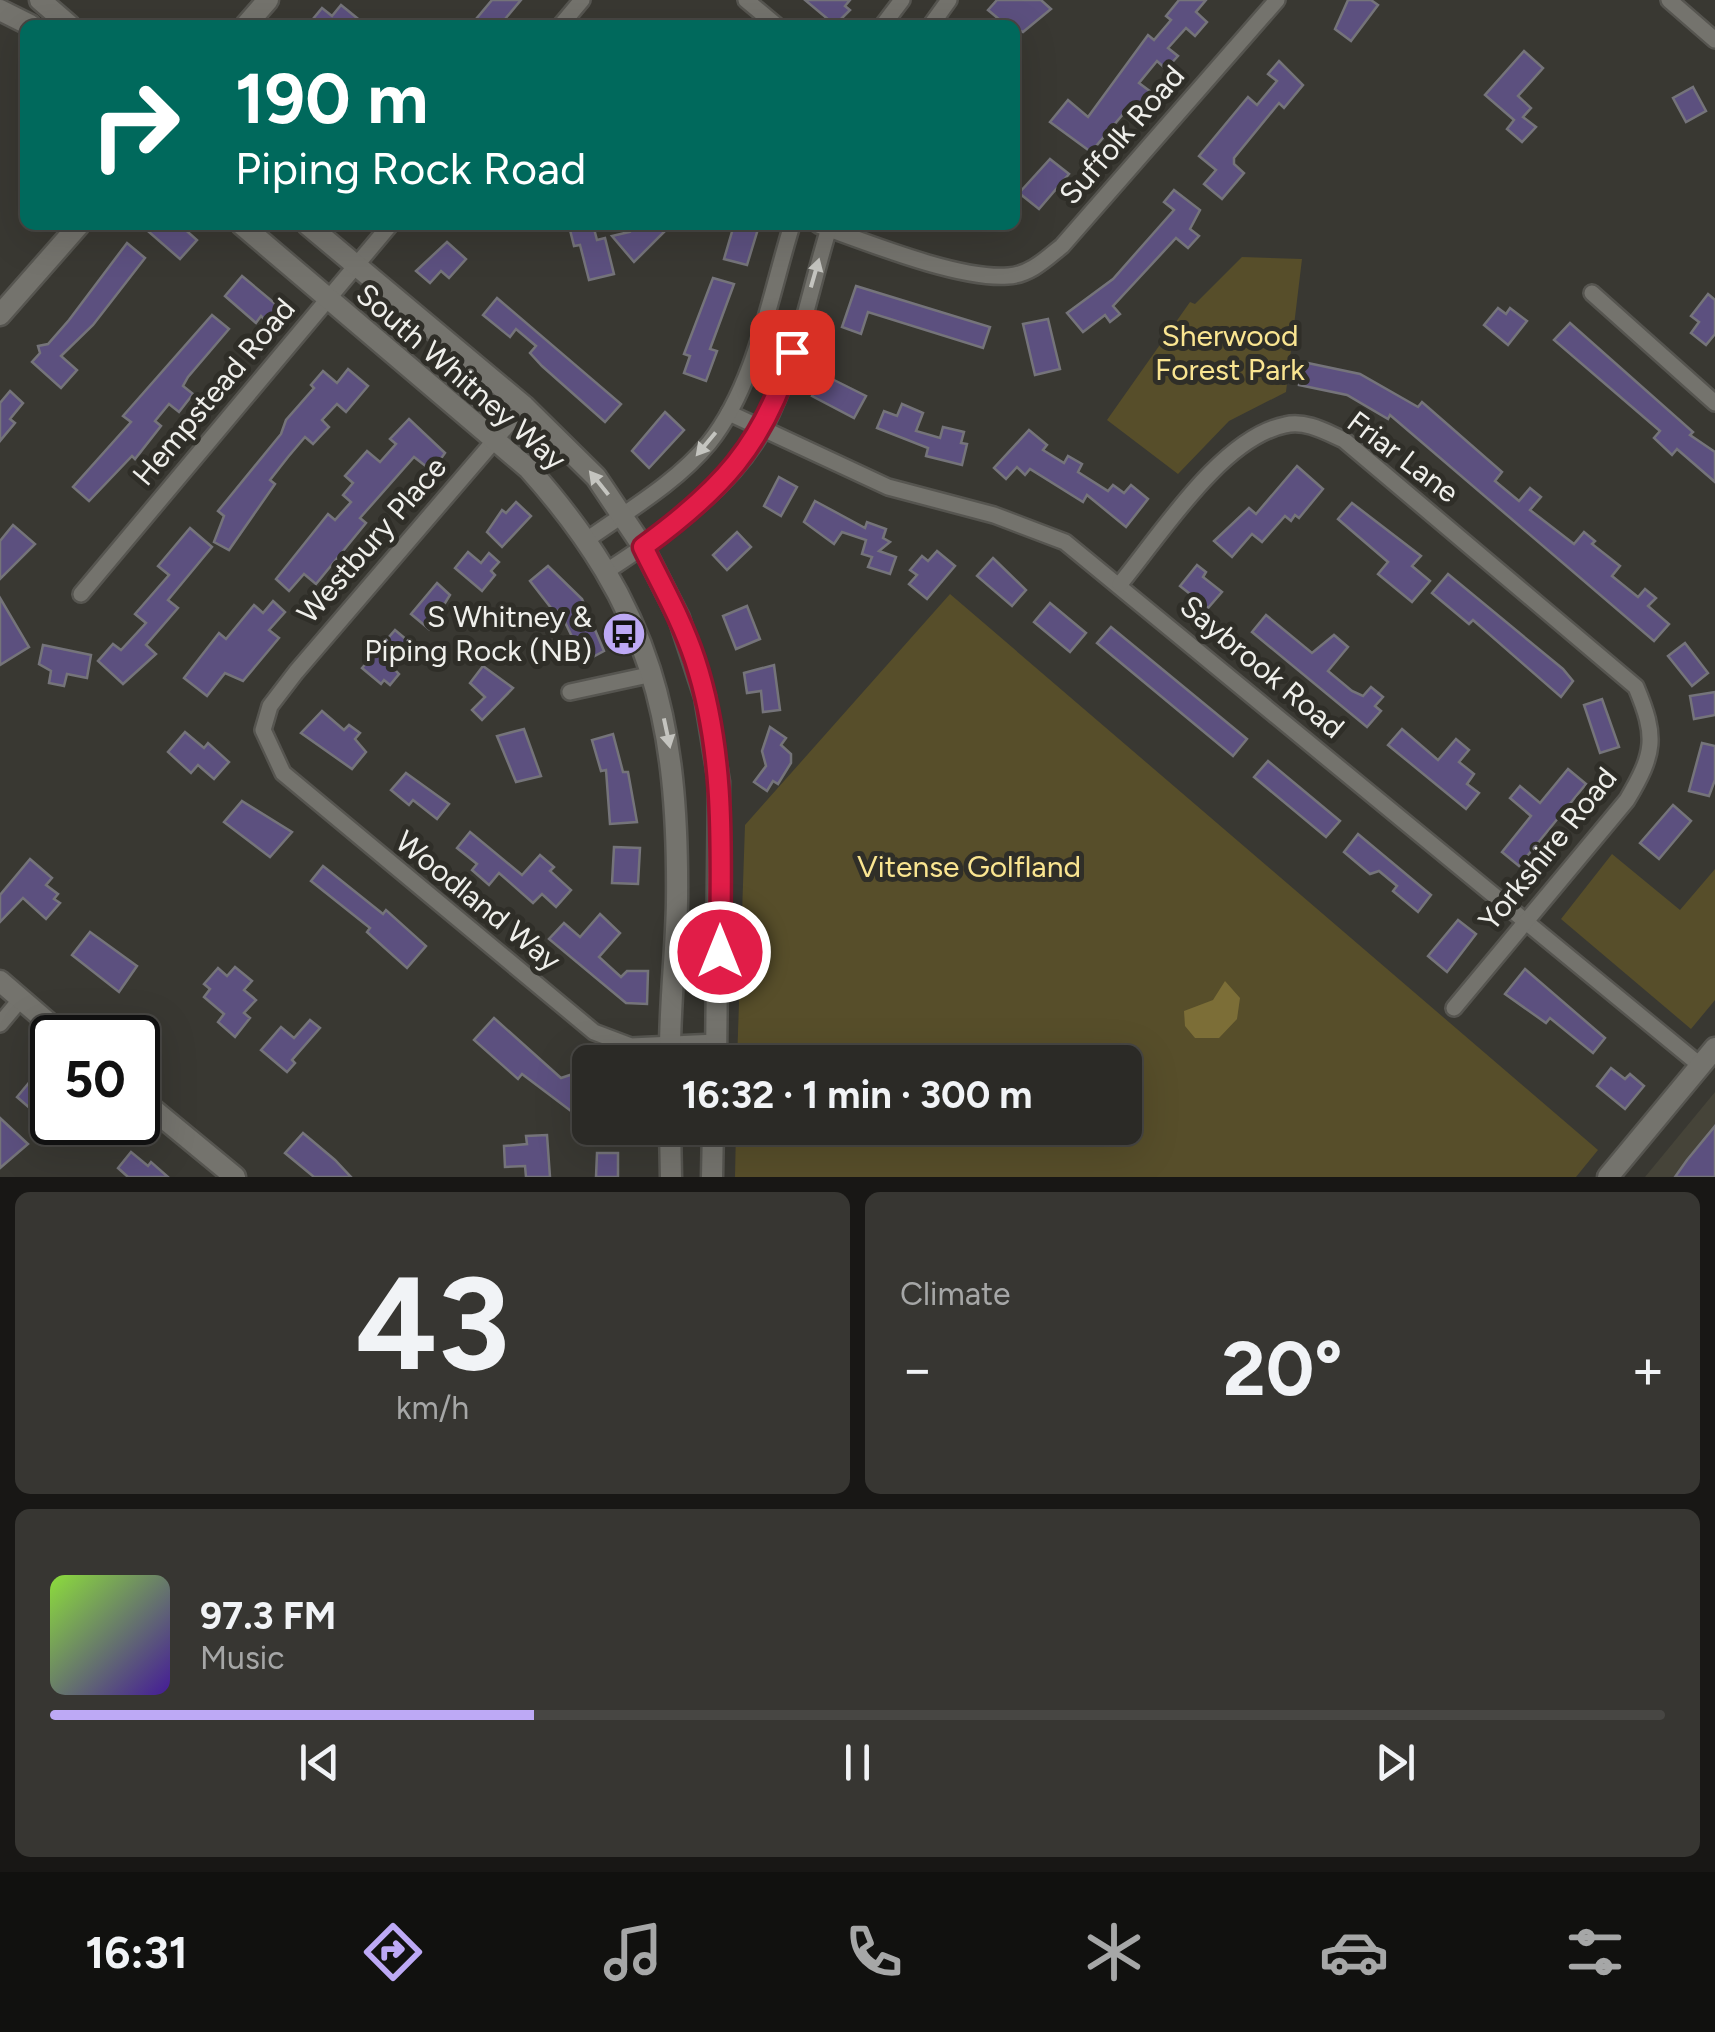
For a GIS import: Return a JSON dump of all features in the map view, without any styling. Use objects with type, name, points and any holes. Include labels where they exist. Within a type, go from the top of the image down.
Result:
[{"type":"main road","points":[[40,0],[63,20]]},
{"type":"main road","points":[[250,20],[268,0]]},
{"type":"main road","points":[[0,12],[20,30]]},
{"type":"main road","points":[[0,316],[75,230]]},
{"type":"main road","name":"South Whitney Way","points":[[248,230],[496,438],[588,539],[607,571],[653,674],[670,742],[677,903],[670,1045]]},
{"type":"main road","name":"South Whitney Way","points":[[314,230],[524,406],[596,477],[643,547],[695,659],[719,782],[716,1045]]},
{"type":"main road","points":[[0,981],[38,1015]]},
{"type":"main road","points":[[1608,1177],[1715,1048]]},
{"type":"main road","points":[[160,1114],[235,1177]]},
{"type":"main road","points":[[670,1145],[671,1177]]},
{"type":"main road","points":[[712,1177],[713,1145]]},
{"type":"street","points":[[565,20],[582,0]]},
{"type":"street","points":[[746,0],[770,20]]},
{"type":"street","points":[[887,20],[902,0]]},
{"type":"street","points":[[934,20],[949,0]]},
{"type":"street","name":"Suffolk Road","points":[[838,230],[969,272],[1010,276],[1038,266],[1062,246],[1276,0]]},
{"type":"street","points":[[1670,0],[1715,40]]},
{"type":"street","name":"Hempstead Road","points":[[81,594],[386,230]]},
{"type":"street","points":[[588,539],[679,473],[708,444],[729,413],[790,230]]},
{"type":"street","points":[[607,571],[695,509],[764,428],[784,380],[824,230]]},
{"type":"street","points":[[1592,294],[1715,402]]},
{"type":"street","name":"Westbury Place","points":[[268,714],[296,672],[524,406]]},
{"type":"street","name":"Saybrook Road","points":[[729,413],[888,487],[994,515],[1065,542],[1701,1066]]},
{"type":"street","name":"Friar Lane","points":[[1120,584],[1229,455],[1252,437],[1287,424],[1314,426],[1344,440],[1604,656],[1636,686],[1647,713]]},
{"type":"street","points":[[570,692],[653,674]]},
{"type":"street","name":"Yorkshire Road","points":[[1454,1008],[1627,800],[1649,763],[1652,724],[1647,713]]},
{"type":"street","name":"Woodland Way","points":[[268,714],[263,730],[283,774],[594,1032],[628,1045]]},
{"type":"street","points":[[0,1024],[20,1000]]},
{"type":"shaded area","points":[[1225,981],[1240,998],[1237,1019],[1219,1038],[1195,1038],[1185,1026],[1184,1011],[1213,1000]]},
{"type":"shaded area","points":[[1715,1092],[1715,1177],[1645,1177]]},
{"type":"green space","name":"Sherwood Forest Park","points":[[1242,257],[1302,259],[1286,392],[1229,421],[1178,474],[1107,420],[1190,302],[1195,304]]},
{"type":"green space","name":"Vitense Golfland","points":[[950,594],[1598,1150],[1576,1177],[735,1177],[736,1145],[1142,1145],[1142,1045],[738,1045],[745,825]]},
{"type":"green space","points":[[1612,854],[1680,910],[1715,869],[1715,1000],[1691,1029],[1561,919]]},
{"type":"building","points":[[492,0],[521,0],[504,20],[475,20]]},
{"type":"building","points":[[805,0],[850,0],[845,6],[850,10],[840,20],[829,20]]},
{"type":"building","points":[[997,0],[1041,0],[1051,9],[1023,32],[1020,20],[1000,20],[988,10]]},
{"type":"building","points":[[1179,0],[1206,0],[1196,12],[1207,22],[1195,36],[1186,28],[1168,48],[1178,56],[1166,69],[1157,61],[1139,83],[1151,92],[1135,110],[1130,106],[1091,152],[1050,122],[1068,100],[1088,117],[1148,35],[1154,40],[1171,20],[1166,16]]},
{"type":"building","points":[[1348,0],[1371,0],[1378,5],[1351,41],[1335,29]]},
{"type":"building","points":[[341,5],[357,18],[312,20],[322,8],[332,16]]},
{"type":"building","points":[[1524,51],[1543,68],[1518,96],[1531,108],[1523,117],[1536,127],[1522,142],[1507,129],[1514,120],[1485,95]]},
{"type":"building","points":[[1279,61],[1303,85],[1284,108],[1279,103],[1234,158],[1234,164],[1244,173],[1222,199],[1204,184],[1216,170],[1199,156],[1248,97],[1257,105],[1277,81],[1268,74]]},
{"type":"building","points":[[1693,87],[1706,111],[1686,122],[1673,98]]},
{"type":"building","points":[[1050,159],[1069,174],[1039,209],[1020,192]]},
{"type":"building","points":[[1174,190],[1200,210],[1190,229],[1199,236],[1188,248],[1176,238],[1113,306],[1120,314],[1110,322],[1105,315],[1083,332],[1067,313],[1113,279],[1174,210],[1164,202]]},
{"type":"building","points":[[147,230],[186,230],[197,240],[180,259]]},
{"type":"building","points":[[570,230],[594,230],[597,240],[605,238],[614,274],[589,280],[580,245],[574,246]]},
{"type":"building","points":[[666,230],[634,262],[612,236]]},
{"type":"building","points":[[733,230],[758,230],[747,265],[724,259]]},
{"type":"building","points":[[447,242],[466,259],[449,278],[441,271],[430,283],[416,271]]},
{"type":"building","points":[[127,243],[145,258],[93,325],[61,356],[77,370],[61,388],[32,362],[40,353],[38,346],[48,344],[69,320]]},
{"type":"building","points":[[242,276],[279,307],[267,322],[261,316],[256,323],[225,296]]},
{"type":"building","points":[[713,278],[734,284],[710,349],[717,351],[706,381],[684,373],[690,356],[684,354]]},
{"type":"building","points":[[856,286],[990,327],[983,348],[868,312],[861,334],[842,327]]},
{"type":"building","points":[[1708,294],[1715,300],[1715,334],[1706,345],[1691,333],[1699,322],[1691,316]]},
{"type":"building","points":[[497,298],[621,404],[605,422],[530,353],[536,346],[516,329],[510,337],[483,315]]},
{"type":"building","points":[[1498,308],[1506,314],[1510,308],[1527,321],[1508,345],[1484,325]]},
{"type":"building","points":[[212,315],[229,329],[183,386],[193,394],[179,412],[169,404],[155,421],[161,426],[135,459],[132,456],[89,501],[73,487],[131,422],[123,416]]},
{"type":"building","points":[[1048,319],[1060,369],[1035,375],[1023,324]]},
{"type":"building","points":[[1570,323],[1693,432],[1690,435],[1715,452],[1715,482],[1677,449],[1672,455],[1654,438],[1660,431],[1554,340]]},
{"type":"building","points":[[1303,362],[1360,374],[1418,407],[1422,402],[1502,472],[1495,481],[1519,501],[1530,488],[1541,497],[1530,510],[1574,544],[1584,532],[1595,541],[1592,544],[1620,566],[1612,576],[1638,597],[1645,589],[1656,598],[1648,606],[1669,624],[1654,641],[1390,415],[1388,419],[1347,395],[1299,385]]},
{"type":"building","points":[[348,369],[368,386],[346,412],[337,404],[322,420],[329,427],[313,444],[305,437],[288,457],[270,480],[275,484],[229,550],[214,542],[224,516],[218,511],[281,434],[286,420],[314,388],[311,385],[323,371],[337,383]]},
{"type":"building","points":[[824,375],[866,396],[854,418],[812,396]]},
{"type":"building","points":[[10,391],[23,403],[10,419],[15,423],[0,441],[0,403]]},
{"type":"building","points":[[902,404],[923,413],[916,431],[940,438],[943,427],[964,432],[961,443],[967,444],[962,465],[926,456],[928,448],[877,428],[884,411],[897,416]]},
{"type":"building","points":[[665,412],[684,430],[649,468],[632,451]]},
{"type":"building","points":[[409,419],[445,453],[432,471],[414,457],[360,518],[366,523],[316,584],[304,574],[289,591],[276,579],[328,514],[335,520],[351,502],[343,495],[353,483],[345,476],[367,451],[380,462],[396,444],[390,439]]},
{"type":"building","points":[[1029,430],[1047,445],[1043,450],[1064,463],[1068,456],[1082,464],[1078,472],[1108,491],[1113,485],[1124,493],[1131,485],[1148,499],[1126,527],[1087,495],[1083,502],[1030,469],[1025,475],[1017,467],[1006,479],[994,468]]},
{"type":"building","points":[[1297,466],[1323,489],[1299,518],[1295,515],[1291,521],[1285,516],[1262,542],[1252,534],[1232,557],[1214,541],[1249,508],[1256,514]]},
{"type":"building","points":[[779,477],[797,487],[781,516],[764,506]]},
{"type":"building","points":[[815,501],[865,528],[867,522],[886,529],[883,538],[890,542],[879,551],[896,557],[890,574],[868,567],[872,557],[862,554],[866,540],[842,532],[834,544],[804,522]]},
{"type":"building","points":[[516,502],[531,516],[502,547],[487,532],[502,510],[506,513]]},
{"type":"building","points":[[1352,503],[1421,556],[1412,566],[1430,581],[1412,602],[1378,574],[1388,562],[1338,519]]},
{"type":"building","points":[[13,525],[35,544],[0,579],[0,541]]},
{"type":"building","points":[[190,528],[212,547],[168,600],[178,608],[146,645],[156,654],[123,684],[98,661],[113,644],[121,650],[146,623],[135,614],[169,575],[158,566]]},
{"type":"building","points":[[737,532],[751,547],[727,570],[713,555]]},
{"type":"building","points":[[937,551],[955,566],[927,599],[909,584],[917,575],[910,570],[922,556],[928,561]]},
{"type":"building","points":[[468,552],[481,563],[489,553],[499,562],[491,571],[495,575],[482,591],[455,568]]},
{"type":"building","points":[[993,558],[1026,590],[1012,606],[977,576]]},
{"type":"building","points":[[1197,565],[1206,572],[1203,577],[1222,592],[1208,608],[1180,586]]},
{"type":"building","points":[[548,566],[582,599],[604,651],[589,659],[582,645],[577,647],[559,610],[555,613],[530,581]]},
{"type":"building","points":[[1448,574],[1563,669],[1573,681],[1561,697],[1473,620],[1469,624],[1432,593]]},
{"type":"building","points":[[437,583],[450,595],[429,629],[411,614]]},
{"type":"building","points":[[0,598],[29,647],[0,665]]},
{"type":"building","points":[[273,601],[285,612],[269,630],[279,638],[243,681],[225,673],[207,696],[184,678],[219,633],[226,639],[254,605],[263,613]]},
{"type":"building","points":[[1050,603],[1086,633],[1070,652],[1034,622]]},
{"type":"building","points":[[747,606],[760,639],[736,649],[723,616]]},
{"type":"building","points":[[1266,615],[1312,653],[1334,635],[1348,647],[1328,671],[1352,691],[1363,696],[1371,687],[1383,697],[1375,706],[1381,711],[1367,727],[1252,632]]},
{"type":"building","points":[[1111,627],[1247,739],[1233,756],[1097,643]]},
{"type":"building","points":[[395,630],[414,646],[394,669],[399,674],[390,685],[384,680],[381,684],[362,668]]},
{"type":"building","points":[[1685,643],[1708,673],[1692,686],[1668,656]]},
{"type":"building","points":[[43,645],[91,655],[87,678],[67,674],[64,686],[49,683],[51,671],[39,664]]},
{"type":"building","points":[[774,665],[780,710],[763,712],[761,691],[747,693],[744,673]]},
{"type":"building","points":[[483,666],[513,688],[482,720],[472,710],[485,697],[470,683]]},
{"type":"building","points":[[1715,692],[1715,715],[1694,719],[1690,696]]},
{"type":"building","points":[[1602,699],[1619,747],[1600,753],[1584,705]]},
{"type":"building","points":[[322,711],[344,730],[349,725],[360,733],[355,739],[366,752],[352,769],[301,733]]},
{"type":"building","points":[[770,727],[786,738],[781,745],[791,754],[791,763],[778,784],[773,781],[767,791],[754,782],[766,766],[762,751]]},
{"type":"building","points":[[524,729],[541,776],[516,782],[497,736]]},
{"type":"building","points":[[1402,729],[1438,760],[1456,739],[1469,750],[1459,762],[1474,774],[1467,784],[1479,793],[1466,809],[1388,745]]},
{"type":"building","points":[[185,732],[204,748],[208,743],[229,762],[214,779],[198,765],[191,773],[168,752]]},
{"type":"building","points":[[613,734],[623,772],[628,772],[637,822],[610,824],[606,770],[601,771],[592,740]]},
{"type":"building","points":[[1702,743],[1715,746],[1715,780],[1709,796],[1689,791]]},
{"type":"building","points":[[1268,761],[1340,821],[1326,837],[1254,777]]},
{"type":"building","points":[[1568,769],[1586,784],[1519,866],[1502,852],[1531,816],[1510,798],[1520,786],[1540,803]]},
{"type":"building","points":[[406,773],[449,804],[437,819],[413,800],[409,805],[391,790]]},
{"type":"building","points":[[242,801],[292,832],[270,857],[224,822]]},
{"type":"building","points":[[1673,805],[1691,821],[1659,859],[1640,843]]},
{"type":"building","points":[[470,832],[522,875],[540,855],[554,867],[550,871],[571,890],[556,907],[542,894],[533,903],[499,873],[489,885],[472,870],[477,864],[457,848]]},
{"type":"building","points":[[1358,834],[1431,895],[1418,912],[1393,891],[1397,886],[1379,871],[1370,874],[1344,852]]},
{"type":"building","points":[[614,847],[640,848],[638,884],[612,883]]},
{"type":"building","points":[[30,859],[52,878],[46,885],[58,894],[54,899],[60,903],[46,919],[23,898],[0,922],[0,895]]},
{"type":"building","points":[[323,866],[383,914],[386,910],[426,946],[407,968],[367,932],[370,928],[311,881]]},
{"type":"building","points":[[600,914],[620,933],[599,957],[621,977],[627,971],[648,971],[647,1004],[626,1003],[549,939],[564,923],[580,937]]},
{"type":"building","points":[[1458,920],[1476,934],[1447,972],[1428,956]]},
{"type":"building","points":[[90,932],[137,966],[119,992],[72,955]]},
{"type":"building","points":[[235,967],[252,981],[244,990],[256,1000],[244,1013],[250,1018],[235,1037],[218,1022],[224,1014],[204,997],[210,989],[204,984],[218,968],[227,976]]},
{"type":"building","points":[[1525,969],[1605,1038],[1593,1053],[1550,1018],[1546,1023],[1505,994]]},
{"type":"building","points":[[494,1018],[561,1078],[572,1077],[572,1110],[522,1074],[518,1079],[474,1040]]},
{"type":"building","points":[[310,1020],[320,1028],[292,1060],[295,1063],[287,1072],[261,1050],[281,1027],[294,1038]]},
{"type":"building","points":[[1611,1068],[1625,1079],[1630,1074],[1644,1086],[1625,1109],[1597,1086]]},
{"type":"building","points":[[30,1081],[30,1108],[17,1097]]},
{"type":"building","points":[[0,1118],[28,1144],[0,1168]]},
{"type":"building","points":[[1715,1126],[1715,1177],[1675,1177],[1687,1160]]},
{"type":"building","points":[[303,1133],[351,1177],[314,1177],[285,1153]]},
{"type":"building","points":[[547,1135],[550,1177],[526,1177],[525,1166],[505,1167],[504,1146],[527,1144],[526,1136]]},
{"type":"building","points":[[131,1152],[168,1177],[128,1177],[118,1168]]},
{"type":"building","points":[[597,1153],[618,1153],[618,1177],[596,1177]]},
{"type":"place","name":"S Whitney & Piping Rock (NB)","points":[[624,634]]},
{"type":"route","points":[[720,952],[719,782],[705,696],[678,618],[643,547],[695,509],[748,451],[764,428],[792,352]]}]
